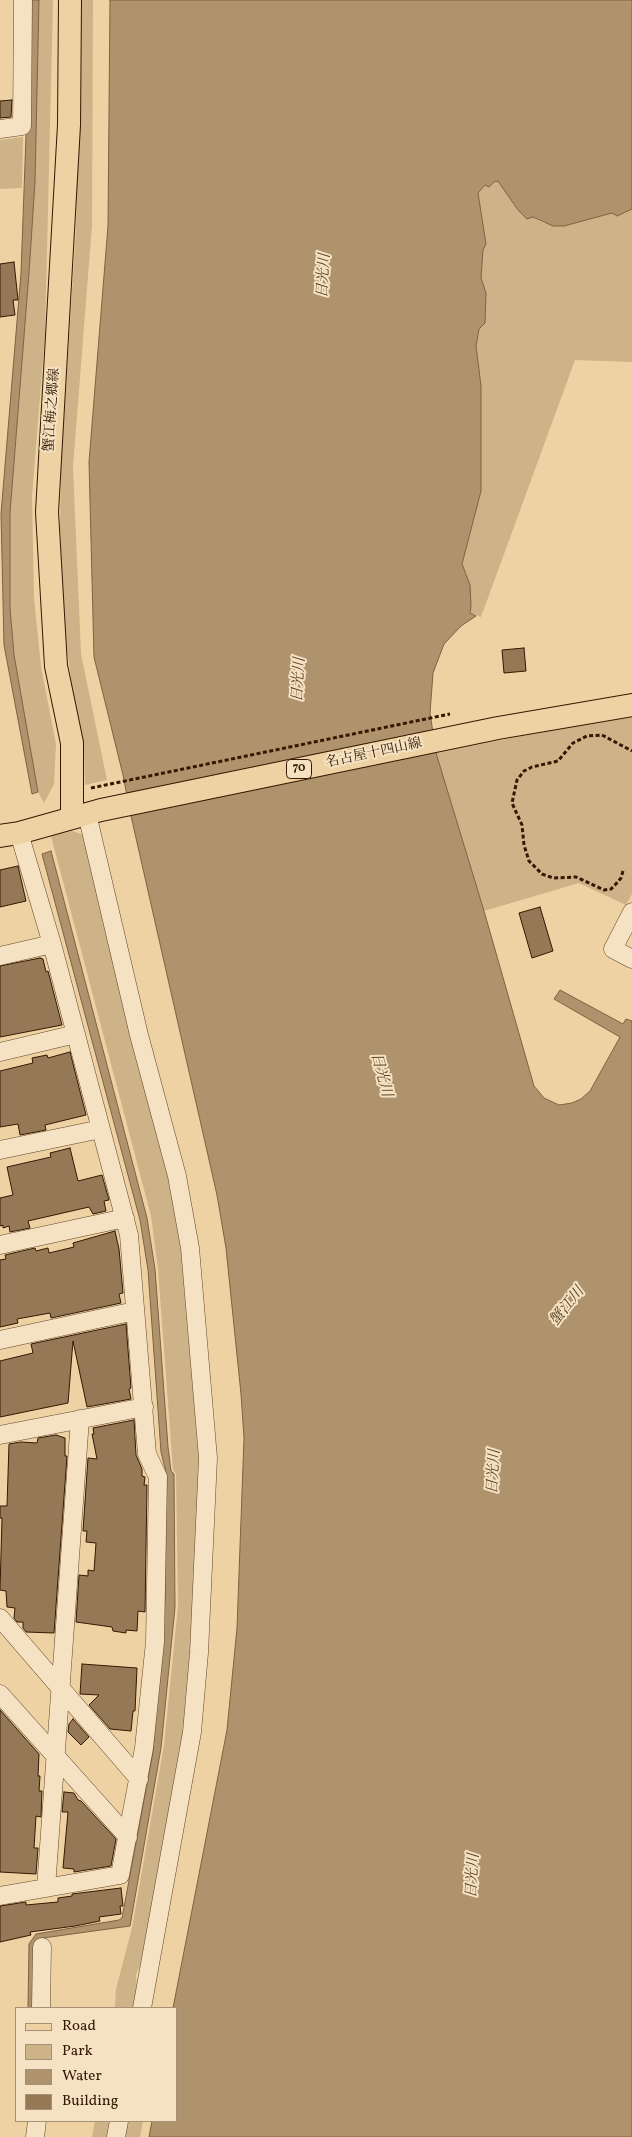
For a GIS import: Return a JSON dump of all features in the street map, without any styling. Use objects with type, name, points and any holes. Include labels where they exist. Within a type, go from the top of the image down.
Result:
[{"type":"main road","name":"蟹江梅之郷線","points":[[70,0],[69,125],[47,512],[56,666],[87,814]]},
{"type":"main road","name":"名古屋十四山線","points":[[10,834],[87,814],[498,728],[632,704]]},
{"type":"street","points":[[0,129],[22,126],[23,0]]},
{"type":"street","points":[[87,814],[139,1036],[177,1176],[190,1248],[208,1458],[200,1653],[192,1732],[142,2007]]},
{"type":"street","points":[[0,1896],[120,1875],[140,1779],[155,1642],[158,1477],[148,1454],[129,1235],[52,944],[10,834]]},
{"type":"street","points":[[632,912],[613,949],[632,959]]},
{"type":"street","points":[[0,956],[52,944]]},
{"type":"street","points":[[0,1052],[76,1034]]},
{"type":"street","points":[[0,1150],[101,1129]]},
{"type":"street","points":[[0,1245],[125,1218]]},
{"type":"street","points":[[0,1340],[136,1311]]},
{"type":"street","points":[[0,1435],[144,1407]]},
{"type":"street","points":[[46,1888],[80,1419]]},
{"type":"street","points":[[0,1618],[140,1779]]},
{"type":"street","points":[[0,1694],[128,1837]]},
{"type":"street","points":[[41,2007],[42,1947]]},
{"type":"street","points":[[35,2137],[36,2122]]},
{"type":"street","points":[[116,2137],[119,2122]]},
{"type":"path","points":[[102,784],[450,714]]},
{"type":"path","points":[[623,871],[621,878],[615,885],[611,889],[604,890],[576,877],[553,878],[542,874],[529,861],[524,845],[522,825],[512,803],[518,780],[524,771],[532,767],[558,761],[573,743],[587,736],[602,734],[632,751]]},
{"type":"green space","points":[[39,0],[53,0],[45,334],[32,496],[34,598],[41,667],[56,744],[54,784],[44,803],[38,792],[26,733],[14,655],[10,608],[10,513],[35,182]]},
{"type":"green space","points":[[80,0],[93,0],[92,225],[73,467],[81,654],[107,780],[85,785],[84,746],[72,687],[63,619],[60,526],[61,468],[76,229]]},
{"type":"green space","points":[[23,137],[22,188],[0,189],[0,140]]},
{"type":"green space","points":[[498,180],[533,217],[544,223],[564,226],[613,213],[617,216],[632,209],[632,362],[575,360],[481,617],[470,613],[471,606],[462,564],[481,491],[481,386],[476,346],[486,293],[481,278],[483,250],[486,244],[478,193],[485,185],[489,187]]},
{"type":"green space","points":[[632,717],[632,894],[626,905],[579,883],[484,911],[436,753],[593,722]]},
{"type":"green space","points":[[72,831],[84,835],[172,1176],[186,1255],[200,1403],[202,1496],[187,1733],[141,1963],[136,1975],[138,2001],[136,2007],[115,2007],[116,1989],[132,1928],[164,1745],[178,1606],[176,1474],[173,1470],[158,1269],[151,1216],[51,836]]},
{"type":"green space","points":[[95,2122],[115,2122],[112,2137],[92,2137]]},
{"type":"green space","points":[[126,2122],[143,2122],[140,2137],[122,2137]]},
{"type":"water","points":[[31,0],[39,0],[35,182],[10,513],[10,608],[14,655],[38,792],[32,794],[4,645],[1,514],[21,273]]},
{"type":"water","points":[[110,0],[632,0],[632,209],[617,216],[612,213],[564,226],[553,226],[533,217],[527,219],[518,210],[498,181],[489,187],[485,185],[478,193],[486,244],[483,250],[481,278],[486,293],[485,323],[479,329],[476,346],[481,386],[481,491],[462,564],[470,585],[470,613],[476,616],[461,626],[444,644],[433,673],[430,713],[436,753],[534,1086],[544,1098],[559,1105],[581,1099],[590,1091],[620,1037],[554,999],[560,990],[623,1024],[626,1019],[632,1021],[632,2137],[149,2137],[152,2122],[178,2122],[178,2007],[173,2007],[227,1730],[237,1628],[244,1438],[226,1248],[217,1195],[123,775],[94,657],[89,462],[108,226]]},
{"type":"water","points":[[51,851],[147,1218],[155,1269],[168,1447],[171,1471],[174,1474],[175,1607],[161,1748],[130,1926],[43,1938],[34,2007],[28,2007],[29,1944],[36,1934],[122,1918],[153,1752],[165,1599],[166,1472],[161,1452],[148,1270],[140,1220],[42,854]]},
{"type":"building","points":[[12,100],[11,117],[0,118],[0,101]]},
{"type":"building","points":[[14,262],[18,300],[13,300],[15,315],[0,317],[0,264]]},
{"type":"building","points":[[524,648],[526,671],[504,673],[502,650]]},
{"type":"building","points":[[18,866],[26,901],[0,907],[0,870]]},
{"type":"building","points":[[540,907],[553,951],[532,958],[519,913]]},
{"type":"building","points":[[43,959],[46,972],[48,971],[62,1025],[0,1037],[0,966]]},
{"type":"building","points":[[70,1052],[86,1115],[45,1125],[46,1130],[20,1135],[18,1124],[0,1127],[0,1071],[33,1063],[32,1058],[47,1055],[48,1058]]},
{"type":"building","points":[[70,1148],[78,1181],[102,1175],[109,1200],[104,1201],[106,1211],[93,1214],[89,1207],[28,1221],[30,1228],[10,1232],[9,1226],[3,1228],[3,1225],[0,1226],[0,1198],[13,1195],[7,1167],[51,1157],[50,1153]]},
{"type":"building","points":[[115,1231],[119,1249],[123,1293],[119,1294],[121,1303],[51,1318],[50,1313],[17,1319],[18,1323],[0,1327],[0,1260],[6,1259],[5,1255],[35,1248],[36,1251],[48,1248],[49,1253],[74,1247],[73,1243]]},
{"type":"building","points":[[126,1324],[131,1399],[87,1407],[73,1341],[68,1403],[0,1417],[0,1361],[33,1353],[31,1344]]},
{"type":"building","points":[[134,1420],[136,1455],[142,1469],[142,1476],[145,1477],[144,1485],[147,1485],[145,1612],[138,1611],[137,1631],[126,1630],[126,1633],[113,1631],[112,1627],[76,1622],[79,1575],[88,1576],[88,1570],[94,1571],[96,1543],[86,1542],[87,1531],[83,1531],[88,1458],[97,1459],[92,1434],[94,1434],[93,1428]]},
{"type":"building","points":[[56,1435],[65,1438],[65,1456],[67,1456],[54,1633],[26,1632],[23,1628],[23,1622],[17,1622],[14,1618],[15,1608],[7,1607],[6,1591],[0,1590],[2,1518],[0,1518],[0,1506],[7,1506],[9,1444],[21,1442],[37,1443],[38,1438]]},
{"type":"building","points":[[82,1664],[137,1668],[135,1711],[133,1711],[131,1731],[110,1729],[89,1705],[99,1695],[80,1694]]},
{"type":"building","points":[[0,1710],[39,1754],[39,1791],[42,1791],[41,1817],[36,1816],[34,1848],[38,1848],[36,1874],[0,1872]]},
{"type":"building","points":[[73,1719],[89,1737],[81,1745],[68,1732],[69,1724]]},
{"type":"building","points":[[64,1792],[74,1793],[78,1800],[116,1839],[111,1866],[74,1872],[74,1869],[63,1868],[68,1812],[62,1812]]},
{"type":"building","points":[[121,1888],[123,1906],[120,1906],[121,1914],[99,1917],[100,1921],[75,1926],[30,1932],[31,1935],[0,1942],[0,1906],[26,1902],[26,1905],[58,1902],[58,1898],[72,1896],[72,1894]]},
{"type":"water label","name":"日光川","points":[[325,276]]},
{"type":"water label","name":"日光川","points":[[300,680]]},
{"type":"water label","name":"日光川","points":[[380,1075]]},
{"type":"water label","name":"蟹江川","points":[[568,1307]]},
{"type":"water label","name":"日光川","points":[[495,1472]]},
{"type":"water label","name":"日光川","points":[[474,1876]]}]
